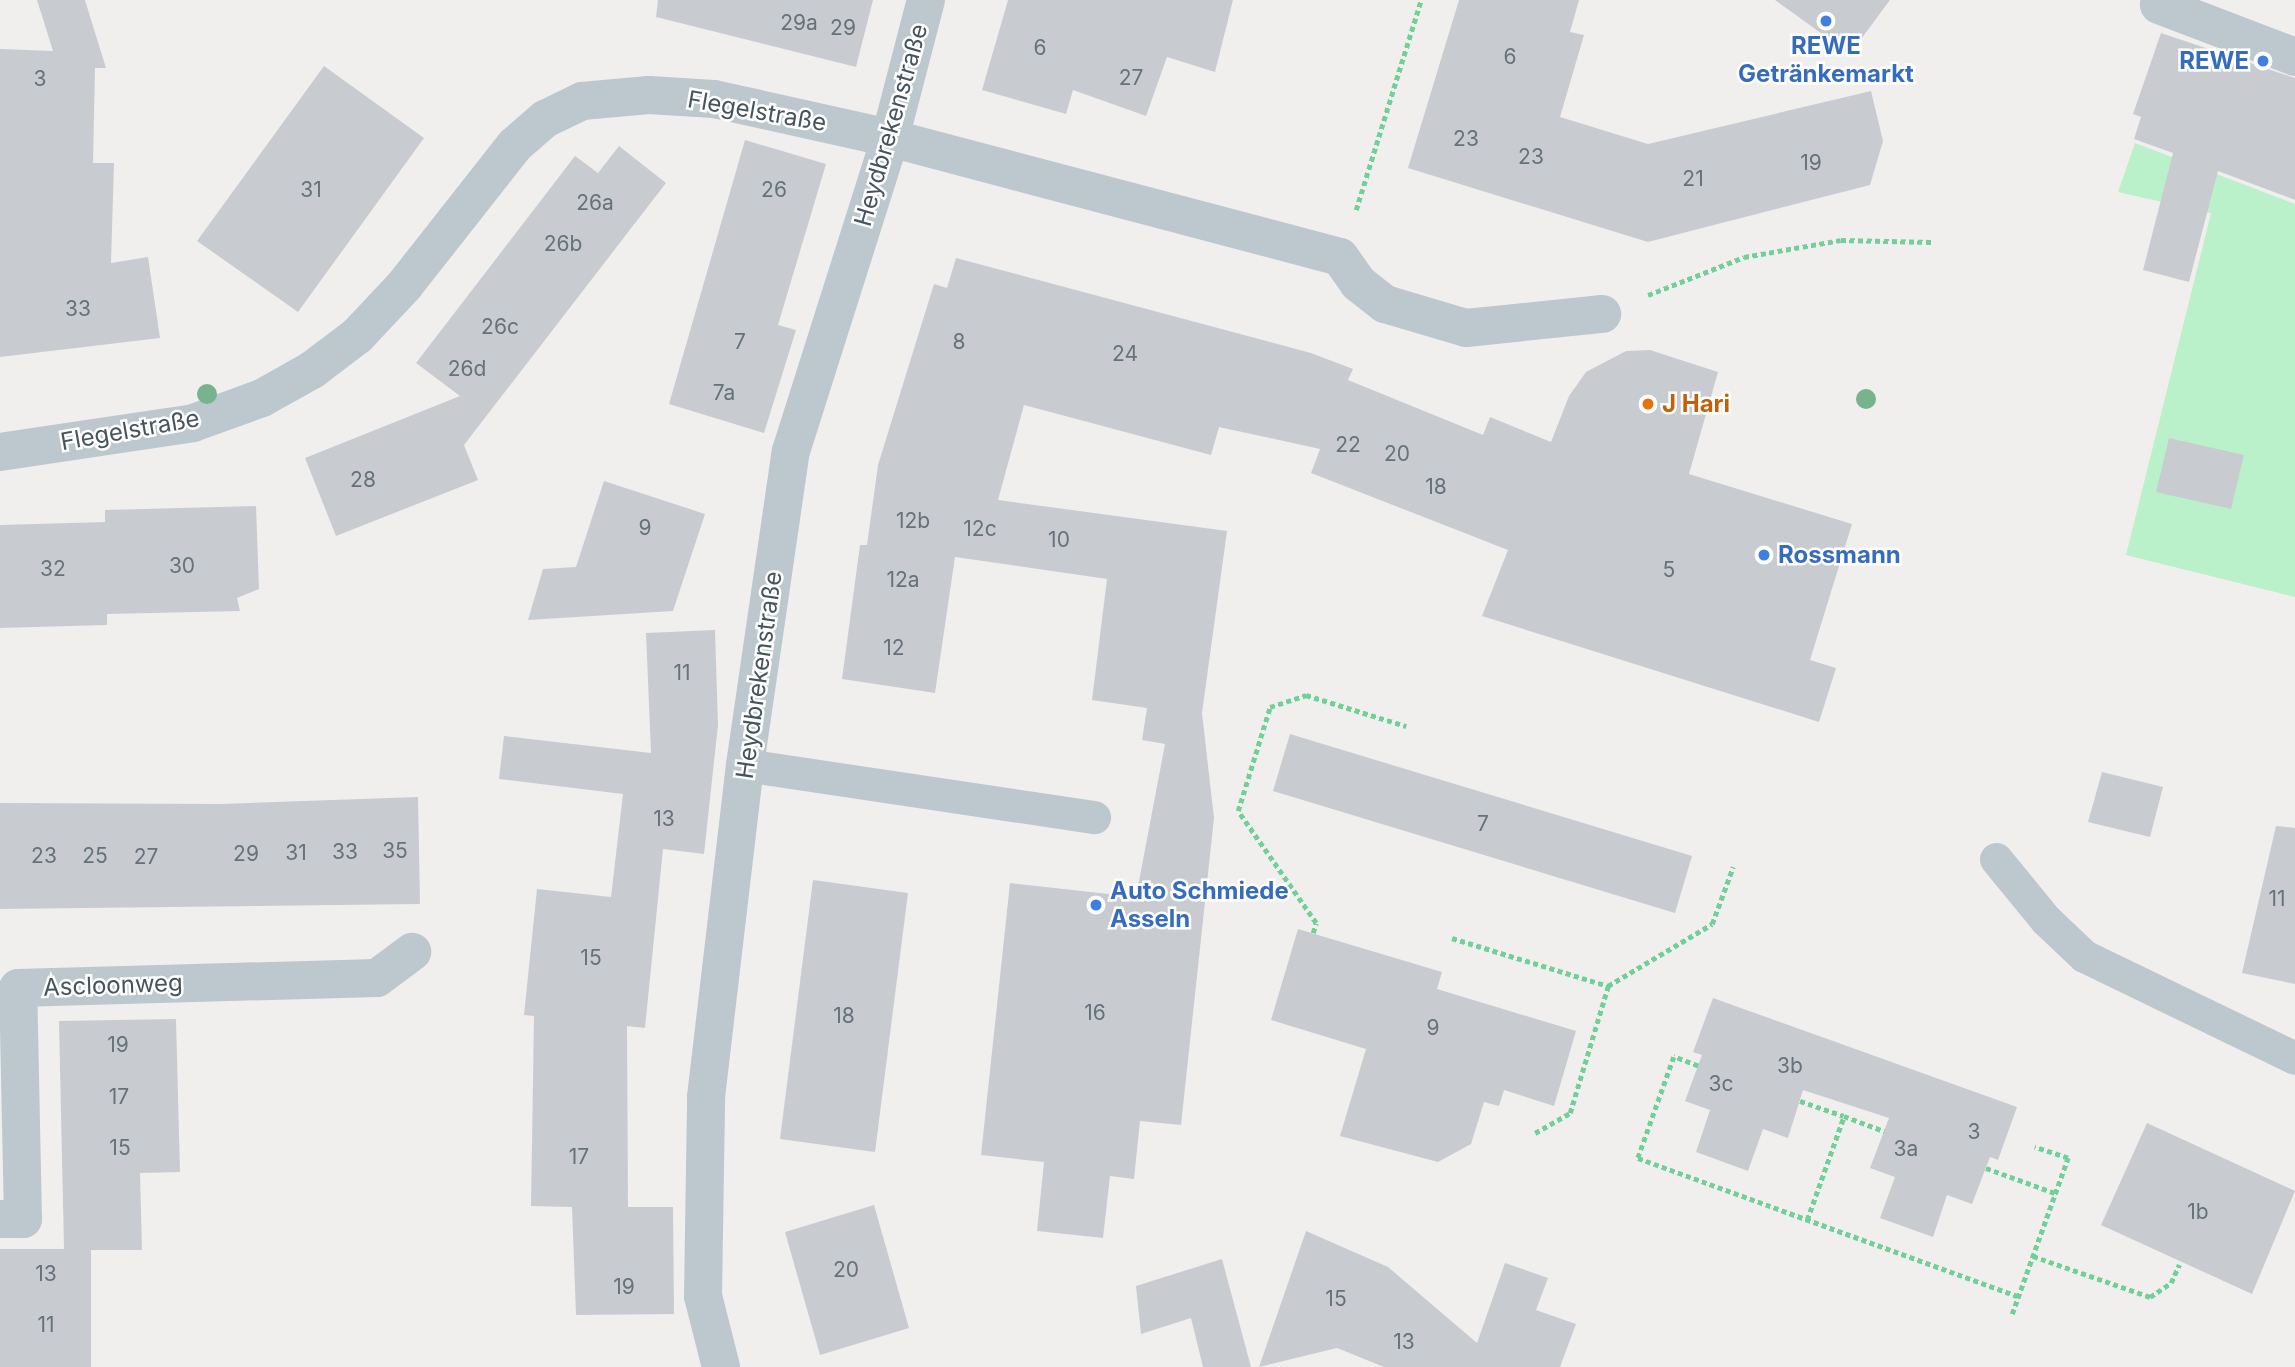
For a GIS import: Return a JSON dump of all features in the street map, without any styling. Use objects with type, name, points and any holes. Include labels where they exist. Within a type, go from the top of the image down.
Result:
[{"type":"street","name":"Heydbrekenstraße","points":[[721,1367],[703,1296],[706,1097],[745,765],[791,451],[890,138],[926,0]]},
{"type":"street","points":[[2161,0],[2159,5],[2295,57]]},
{"type":"street","name":"Flegelstraße","points":[[0,452],[193,423],[262,397],[312,370],[357,336],[404,286],[515,145],[545,119],[582,101],[649,95],[714,99],[890,138],[1340,257],[1359,283],[1385,304],[1466,328],[1602,314]]},
{"type":"street","name":"Ascloonweg","points":[[0,1219],[23,1219],[18,988],[377,978],[412,952]]},
{"type":"lane","points":[[745,765],[1094,817]]},
{"type":"lane","points":[[1996,859],[2046,920],[2084,956],[2295,1058]]},
{"type":"path","points":[[1372,162],[1421,0]]},
{"type":"path","points":[[1602,314],[1744,257],[1841,240],[1932,242]]},
{"type":"path","points":[[1313,933],[1316,923],[1238,811],[1270,707],[1306,695],[1406,726]]},
{"type":"path","points":[[1535,1133],[1570,1113],[1608,986],[1712,924],[1733,867]]},
{"type":"path","points":[[1452,938],[1608,986]]},
{"type":"path","points":[[1698,1066],[1674,1057],[1638,1158],[2018,1296]]},
{"type":"path","points":[[1800,1101],[1884,1131]]},
{"type":"path","points":[[1808,1220],[1844,1116]]},
{"type":"path","points":[[2012,1314],[2068,1158],[2035,1147]]},
{"type":"path","points":[[1986,1168],[2055,1193]]},
{"type":"path","points":[[2033,1256],[2150,1297],[2171,1283],[2179,1265]]},
{"type":"green space","points":[[2135,143],[2295,204],[2295,597],[2126,555],[2211,213],[2118,192]]},
{"type":"building","points":[[37,0],[85,0],[106,68],[95,68],[93,163],[114,163],[111,263],[148,257],[160,338],[0,357],[0,49],[53,51]]},
{"type":"building","points":[[658,0],[873,0],[856,67],[656,17]]},
{"type":"building","points":[[1008,0],[1233,0],[1215,72],[1167,57],[1146,116],[1073,90],[1066,114],[982,90]]},
{"type":"building","points":[[1459,0],[1579,0],[1570,32],[1584,35],[1560,117],[1648,144],[1871,91],[1883,141],[1870,185],[1648,242],[1408,168]]},
{"type":"building","points":[[1775,0],[1890,0],[1850,54]]},
{"type":"building","points":[[2161,33],[2295,78],[2295,200],[2218,171],[2189,282],[2143,270],[2173,153],[2134,139],[2141,117],[2133,114]]},
{"type":"building","points":[[324,66],[424,138],[298,312],[197,241]]},
{"type":"building","points":[[745,140],[826,164],[778,325],[796,330],[764,433],[669,404]]},
{"type":"building","points":[[619,146],[666,183],[464,445],[478,480],[336,536],[305,458],[460,396],[416,363],[575,156],[598,173]]},
{"type":"building","points":[[956,258],[1311,353],[1353,369],[1348,380],[1483,435],[1490,417],[1551,442],[1569,396],[1586,372],[1626,351],[1650,350],[1718,372],[1689,474],[1852,524],[1810,660],[1836,668],[1819,722],[1482,616],[1508,550],[1311,473],[1320,449],[1219,427],[1211,455],[1024,405],[998,500],[1227,531],[1202,713],[1214,818],[1181,1125],[1140,1121],[1134,1179],[1110,1176],[1103,1238],[1037,1231],[1044,1162],[981,1155],[1010,883],[1136,897],[1165,744],[1142,740],[1147,708],[1092,700],[1107,579],[955,557],[935,693],[842,679],[860,545],[867,545],[878,465],[934,284],[947,288]]},
{"type":"building","points":[[2169,438],[2244,455],[2231,509],[2156,492]]},
{"type":"building","points":[[604,481],[705,514],[673,611],[528,620],[543,569],[576,567]]},
{"type":"building","points":[[256,506],[259,589],[237,598],[240,611],[107,614],[107,625],[0,628],[0,525],[105,522],[105,510]]},
{"type":"building","points":[[715,630],[718,725],[704,854],[663,849],[645,1028],[627,1026],[628,1207],[673,1207],[674,1314],[576,1315],[572,1207],[531,1206],[534,1016],[524,1015],[537,889],[611,897],[623,794],[499,779],[504,736],[651,753],[646,633]]},
{"type":"building","points":[[1290,734],[1692,856],[1675,913],[1273,791]]},
{"type":"building","points":[[2102,772],[2163,787],[2150,837],[2088,822]]},
{"type":"building","points":[[418,797],[420,904],[0,909],[0,803],[220,804]]},
{"type":"building","points":[[2276,826],[2295,828],[2295,984],[2242,973]]},
{"type":"building","points":[[813,880],[908,893],[875,1152],[780,1139]]},
{"type":"building","points":[[1298,929],[1442,972],[1437,989],[1576,1031],[1554,1106],[1504,1090],[1499,1106],[1484,1102],[1471,1144],[1438,1162],[1340,1136],[1366,1049],[1271,1020]]},
{"type":"building","points":[[1713,998],[2017,1107],[1998,1160],[1990,1157],[1972,1204],[1947,1195],[1933,1237],[1880,1218],[1895,1177],[1870,1168],[1889,1118],[1803,1090],[1788,1138],[1763,1129],[1748,1171],[1696,1152],[1710,1110],[1685,1101],[1702,1055],[1693,1052]]},
{"type":"building","points":[[176,1019],[180,1172],[140,1173],[142,1250],[91,1250],[91,1367],[0,1367],[0,1249],[64,1249],[59,1021]]},
{"type":"building","points":[[2147,1123],[2295,1191],[2252,1294],[2101,1225]]},
{"type":"building","points":[[874,1205],[909,1328],[820,1355],[785,1232]]},
{"type":"building","points":[[1306,1231],[1388,1267],[1477,1343],[1505,1263],[1548,1278],[1536,1310],[1576,1324],[1560,1367],[1384,1367],[1337,1348],[1259,1367]]},
{"type":"building","points":[[1222,1259],[1251,1367],[1203,1367],[1191,1318],[1141,1334],[1136,1286]]},
{"type":"place","name":"REWE Getränkemarkt","points":[[1826,21]]},
{"type":"place","name":"REWE","points":[[2263,61]]},
{"type":"place","name":"J Hari","points":[[1648,404]]},
{"type":"place","name":"Rossmann","points":[[1764,555]]},
{"type":"place","name":"Auto Schmiede Asseln","points":[[1096,905]]}]
